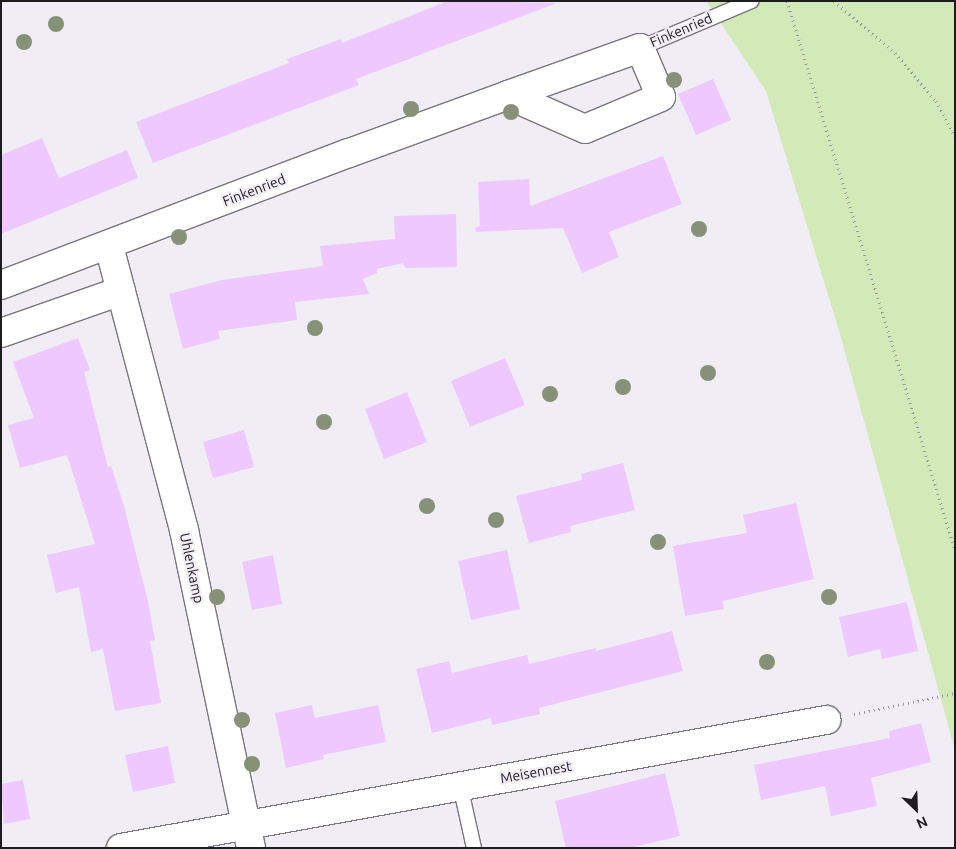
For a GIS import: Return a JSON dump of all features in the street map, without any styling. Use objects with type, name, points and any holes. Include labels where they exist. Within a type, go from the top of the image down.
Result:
[{"type":"street","name":"Finkenried","points":[[1,285],[508,95],[640,48],[660,97],[585,129],[508,95]]},
{"type":"street","name":"Uhlenkamp","points":[[109,246],[184,530],[249,836]]},
{"type":"street","points":[[1,333],[121,291]]},
{"type":"street","name":"Meisennest","points":[[121,848],[249,836],[460,785],[826,720]]},
{"type":"lane","name":"Finkenried","points":[[640,48],[751,1]]},
{"type":"lane","points":[[460,785],[474,848]]},
{"type":"path","points":[[787,1],[955,550]]},
{"type":"path","points":[[834,1],[895,53],[936,101],[955,136]]},
{"type":"path","points":[[826,720],[955,693]]},
{"type":"green space","points":[[706,1],[955,1],[955,750],[840,334],[766,91]]},
{"type":"building","points":[[448,1],[557,3],[356,79],[359,85],[153,163],[136,122],[289,63],[287,59],[341,39],[342,43]]},
{"type":"building","points":[[713,79],[731,120],[696,135],[678,94]]},
{"type":"building","points":[[42,138],[59,178],[127,150],[138,178],[1,234],[1,155]]},
{"type":"building","points":[[663,156],[682,204],[609,232],[619,257],[582,273],[563,228],[476,232],[475,228],[480,226],[478,182],[529,179],[530,206]]},
{"type":"building","points":[[456,214],[457,267],[405,268],[403,263],[377,269],[377,273],[363,279],[369,294],[295,302],[297,320],[218,331],[220,339],[183,349],[169,294],[222,280],[323,266],[320,246],[395,239],[394,216]]},
{"type":"building","points":[[78,338],[90,370],[84,372],[108,467],[111,466],[124,506],[147,597],[155,640],[150,641],[161,703],[115,711],[103,649],[91,652],[79,587],[56,593],[47,555],[95,544],[67,455],[20,468],[8,425],[34,418],[13,362]]},
{"type":"building","points":[[505,358],[525,405],[470,427],[451,381]]},
{"type":"building","points":[[407,392],[427,442],[384,459],[365,409]]},
{"type":"building","points":[[244,430],[254,467],[213,478],[203,442]]},
{"type":"building","points":[[623,463],[635,510],[570,526],[571,532],[529,543],[516,496],[582,480],[581,474]]},
{"type":"building","points":[[796,503],[814,579],[723,601],[724,609],[685,616],[673,546],[747,533],[743,515]]},
{"type":"building","points":[[507,550],[520,609],[471,620],[458,561]]},
{"type":"building","points":[[273,555],[282,604],[252,610],[242,562]]},
{"type":"building","points":[[907,602],[918,651],[882,659],[880,649],[848,657],[839,617]]},
{"type":"building","points":[[672,631],[683,671],[539,708],[540,714],[492,725],[491,718],[432,733],[416,669],[449,661],[452,673],[527,655],[529,664],[596,648],[596,651]]},
{"type":"building","points":[[312,705],[315,718],[378,705],[386,742],[323,755],[324,759],[286,768],[275,713]]},
{"type":"building","points":[[921,723],[931,762],[871,778],[877,806],[831,816],[825,786],[761,800],[754,765],[890,738],[889,731]]},
{"type":"building","points":[[168,746],[175,783],[133,792],[125,755]]},
{"type":"building","points":[[665,773],[680,836],[630,848],[566,848],[555,801]]},
{"type":"building","points":[[23,780],[30,819],[4,824],[1,784]]}]
